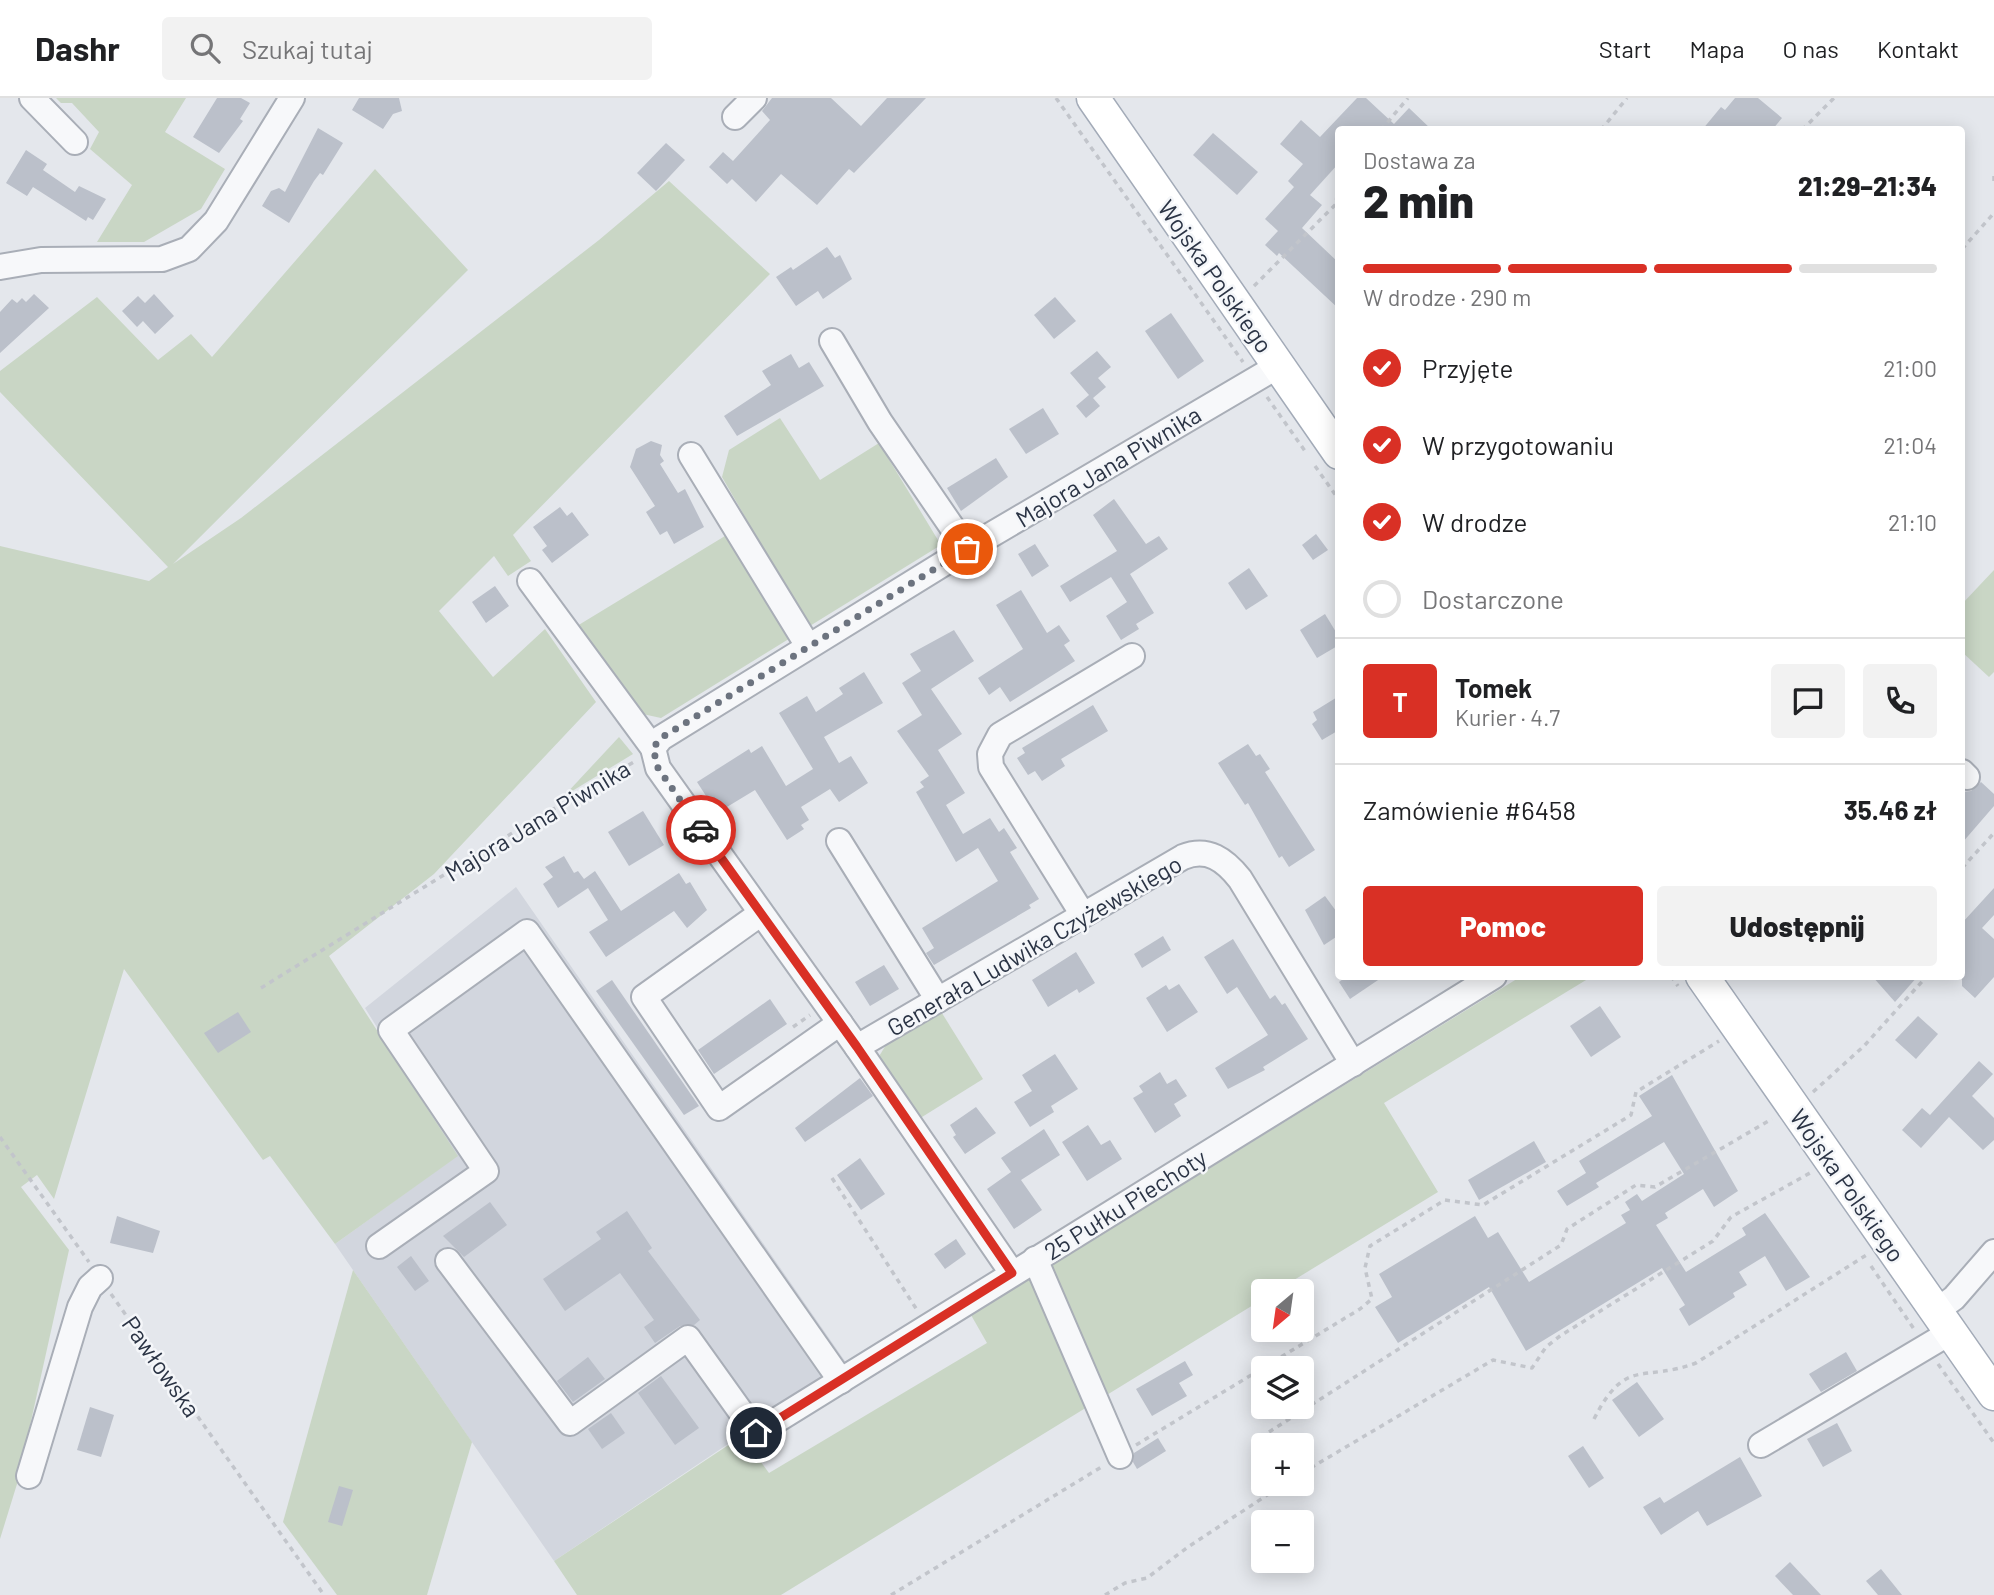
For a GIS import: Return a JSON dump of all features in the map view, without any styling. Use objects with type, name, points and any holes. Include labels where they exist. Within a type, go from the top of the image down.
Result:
[{"type":"main road","name":"Wojska Polskiego","points":[[1093,98],[1231,299],[1266,372],[1335,449]]},
{"type":"main road","name":"Wojska Polskiego","points":[[1709,980],[1738,1029],[1994,1394]]},
{"type":"street","points":[[32,98],[75,142]]},
{"type":"street","points":[[0,267],[41,261],[162,259],[189,249],[216,222],[292,98]]},
{"type":"street","points":[[735,117],[754,98]]},
{"type":"street","points":[[832,341],[880,422],[967,549]]},
{"type":"street","name":"Majora Jana Piwnika","points":[[653,748],[661,738],[808,646],[1266,372]]},
{"type":"street","points":[[691,455],[808,646]]},
{"type":"street","points":[[530,581],[653,748],[658,768],[857,1047],[1012,1273]]},
{"type":"street","points":[[1083,915],[991,767],[990,754],[1000,735],[1132,656]]},
{"type":"street","points":[[839,841],[938,1000]]},
{"type":"street","name":"Generała Ludwika Czyżewskiego","points":[[857,1047],[1083,915],[1192,854],[1201,852],[1223,861],[1249,892],[1353,1063]]},
{"type":"street","points":[[760,914],[644,997],[719,1108],[840,1024]]},
{"type":"street","points":[[379,1246],[486,1171],[391,1030],[527,932],[841,1381]]},
{"type":"street","name":"25 Pułku Piechoty","points":[[448,1261],[570,1423],[688,1338],[756,1433],[1488,980]]},
{"type":"street","points":[[1761,1445],[1944,1321],[1954,1298],[1994,1252]]},
{"type":"street","points":[[1035,1259],[1120,1456]]},
{"type":"street","points":[[29,1476],[80,1307],[90,1287],[100,1278]]},
{"type":"path","points":[[1056,98],[1266,372],[1335,493]]},
{"type":"path","points":[[1384,126],[1408,98]]},
{"type":"path","points":[[1604,126],[1627,98]]},
{"type":"path","points":[[1806,126],[1834,98]]},
{"type":"path","points":[[1994,176],[1994,184]]},
{"type":"path","points":[[1231,299],[1251,289],[1335,205]]},
{"type":"path","points":[[1965,245],[1994,212]]},
{"type":"path","name":"Majora Jana Piwnika","points":[[261,988],[497,842],[644,756],[653,748]]},
{"type":"path","points":[[1965,865],[1994,833]]},
{"type":"path","points":[[1269,1432],[1561,1245],[1567,1229],[1636,1185],[1655,1187],[1794,1107],[1826,1083],[1864,1046],[1923,980]]},
{"type":"path","points":[[891,1595],[1360,1309],[1372,1299],[1366,1268],[1370,1246],[1445,1200],[1483,1205],[1631,1115],[1636,1092],[1738,1029]]},
{"type":"path","name":"Pawłowska","points":[[0,1137],[324,1595]]},
{"type":"path","points":[[1314,1466],[1493,1360],[1532,1368],[1553,1341],[1713,1241],[1731,1217],[1832,1161]]},
{"type":"path","points":[[832,1178],[928,1326]]},
{"type":"path","points":[[1594,1419],[1606,1394],[1619,1383],[1641,1372],[1680,1370],[1696,1363],[1887,1240]]},
{"type":"path","points":[[1105,1595],[1125,1583],[1147,1578],[1188,1547],[1266,1496]]},
{"type":"shaded area","points":[[516,887],[847,1364],[554,1561],[335,1244],[457,1156],[365,1008]]},
{"type":"green space","points":[[56,98],[186,98],[165,132],[225,169],[201,209],[144,242],[97,242],[132,185],[90,149],[99,132],[72,103],[61,103]]},
{"type":"green space","points":[[375,169],[468,270],[173,564],[241,518],[599,240],[669,181],[770,274],[513,535],[531,561],[508,576],[494,556],[439,611],[493,677],[545,629],[596,702],[434,874],[329,956],[458,1156],[335,1244],[270,1156],[263,1160],[124,969],[54,1199],[37,1175],[21,1187],[69,1250],[17,1484],[0,1539],[0,546],[149,581],[168,567],[0,392],[0,371],[97,297],[158,360],[191,334],[212,357]]},
{"type":"green space","points":[[780,418],[820,480],[879,443],[941,545],[661,718],[638,713],[577,626],[748,522],[722,477],[729,450]]},
{"type":"green space","points":[[1994,570],[1994,672],[1989,677],[1965,655],[1965,601]]},
{"type":"green space","points":[[619,737],[633,754],[564,796]]},
{"type":"green space","points":[[1515,980],[1586,980],[1384,1103],[1438,1192],[1296,1279],[1251,1279],[1251,1306],[781,1595],[577,1595],[554,1561],[742,1436],[769,1473],[987,1343],[971,1315]]},
{"type":"green space","points":[[940,1010],[983,1079],[914,1122],[878,1058],[889,1040]]},
{"type":"green space","points":[[353,1270],[472,1442],[427,1595],[337,1595],[283,1522]]},
{"type":"building","points":[[217,98],[241,98],[250,103],[240,119],[243,121],[219,153],[193,137]]},
{"type":"building","points":[[359,98],[399,98],[402,111],[393,114],[383,129],[352,110]]},
{"type":"building","points":[[772,98],[831,98],[861,126],[887,98],[926,98],[854,173],[849,169],[817,205],[781,174],[756,202],[732,179],[727,184],[709,167],[723,152],[733,161],[770,120],[762,111]]},
{"type":"building","points":[[1357,98],[1366,98],[1394,124],[1409,108],[1428,126],[1335,126],[1335,167],[1310,195],[1322,205],[1302,228],[1335,259],[1335,305],[1279,253],[1277,256],[1265,245],[1278,231],[1265,219],[1294,187],[1288,181],[1303,164],[1280,144],[1301,120],[1320,137]]},
{"type":"building","points":[[1735,98],[1758,98],[1782,118],[1775,126],[1705,126],[1721,107],[1725,110]]},
{"type":"building","points":[[318,128],[343,143],[323,175],[320,173],[314,181],[289,223],[262,206],[271,191],[279,188],[285,192]]},
{"type":"building","points":[[1213,133],[1258,172],[1237,195],[1193,155]]},
{"type":"building","points":[[666,143],[685,160],[656,191],[637,173]]},
{"type":"building","points":[[26,150],[47,164],[43,170],[75,192],[79,186],[106,199],[93,220],[88,217],[86,221],[33,187],[27,196],[6,183]]},
{"type":"building","points":[[827,247],[835,258],[840,255],[852,279],[823,299],[818,291],[796,306],[776,277],[791,267],[793,270]]},
{"type":"building","points":[[34,294],[49,308],[0,353],[0,312],[12,299],[17,303],[22,298],[26,302]]},
{"type":"building","points":[[154,294],[174,316],[155,334],[143,321],[137,327],[122,311],[138,296],[145,303]]},
{"type":"building","points":[[1055,297],[1076,321],[1054,339],[1034,315]]},
{"type":"building","points":[[1171,313],[1204,361],[1178,379],[1145,331]]},
{"type":"building","points":[[1097,351],[1111,367],[1098,378],[1106,387],[1093,398],[1100,406],[1086,418],[1076,406],[1089,395],[1070,373]]},
{"type":"building","points":[[791,354],[799,368],[809,362],[824,386],[737,436],[724,416],[771,385],[762,371]]},
{"type":"building","points":[[1043,408],[1059,434],[1026,454],[1009,429]]},
{"type":"building","points":[[651,441],[662,445],[660,455],[664,461],[660,464],[678,493],[685,489],[704,527],[674,544],[667,531],[660,535],[646,512],[655,506],[630,467],[636,449]]},
{"type":"building","points":[[996,458],[1008,477],[961,511],[947,488]]},
{"type":"building","points":[[1114,499],[1146,544],[1159,536],[1168,549],[1130,574],[1154,613],[1136,624],[1139,629],[1121,640],[1106,616],[1127,602],[1111,577],[1070,602],[1060,586],[1117,551],[1093,515]]},
{"type":"building","points":[[560,507],[567,516],[572,512],[589,535],[552,563],[542,550],[547,546],[533,527]]},
{"type":"building","points":[[1316,534],[1328,550],[1313,560],[1302,545]]},
{"type":"building","points":[[1035,544],[1049,566],[1032,577],[1018,554]]},
{"type":"building","points":[[1249,568],[1268,596],[1246,610],[1228,583]]},
{"type":"building","points":[[495,586],[509,606],[486,623],[472,602]]},
{"type":"building","points":[[1021,590],[1047,633],[1059,625],[1070,641],[1064,645],[1075,661],[1010,702],[1000,687],[989,695],[978,678],[1023,649],[996,605]]},
{"type":"building","points":[[1325,614],[1335,630],[1335,647],[1317,658],[1300,630]]},
{"type":"building","points":[[954,630],[974,661],[931,689],[962,734],[938,750],[965,793],[946,805],[963,834],[990,818],[999,832],[1004,828],[1017,848],[1010,852],[1039,899],[1029,905],[1031,908],[934,965],[926,953],[934,948],[922,928],[998,881],[978,848],[956,862],[916,792],[924,787],[920,782],[929,776],[897,731],[922,715],[902,683],[921,671],[910,654]]},
{"type":"building","points":[[864,672],[883,703],[824,737],[839,763],[851,756],[868,783],[839,802],[830,789],[801,807],[809,820],[801,825],[804,829],[787,840],[755,790],[717,813],[697,782],[749,749],[751,753],[762,746],[786,786],[813,769],[779,713],[807,696],[816,712],[843,694],[839,688]]},
{"type":"building","points":[[1335,698],[1335,732],[1322,740],[1312,724],[1317,720],[1313,712]]},
{"type":"building","points":[[1093,705],[1108,731],[1061,759],[1065,766],[1042,781],[1035,771],[1028,775],[1017,758],[1025,753],[1022,748]]},
{"type":"building","points":[[1248,744],[1256,756],[1260,754],[1270,769],[1265,772],[1315,850],[1289,867],[1282,856],[1279,858],[1248,803],[1245,805],[1218,763]]},
{"type":"building","points":[[1981,782],[1994,794],[1994,806],[1965,840],[1965,792],[1971,791]]},
{"type":"building","points":[[643,811],[664,845],[629,866],[608,832]]},
{"type":"building","points":[[564,856],[574,873],[578,871],[584,879],[595,871],[621,911],[679,873],[686,884],[690,882],[707,910],[687,928],[674,911],[606,957],[589,932],[608,920],[588,888],[558,908],[543,884],[553,877],[545,867]]},
{"type":"building","points":[[1994,888],[1994,915],[1982,928],[1994,939],[1994,977],[1975,998],[1962,986],[1962,980],[1965,980],[1965,920]]},
{"type":"building","points":[[1325,896],[1335,910],[1335,938],[1324,945],[1305,910]]},
{"type":"building","points":[[1163,936],[1171,950],[1142,968],[1134,954]]},
{"type":"building","points":[[1233,939],[1270,999],[1275,995],[1282,1005],[1285,1003],[1308,1039],[1263,1067],[1265,1070],[1228,1089],[1215,1068],[1268,1035],[1237,987],[1227,994],[1204,957]]},
{"type":"building","points":[[1076,952],[1095,983],[1079,993],[1077,989],[1048,1007],[1032,980]]},
{"type":"building","points":[[884,965],[899,989],[870,1006],[855,982]]},
{"type":"building","points":[[612,980],[699,1106],[684,1115],[596,991]]},
{"type":"building","points":[[1342,980],[1378,980],[1350,999],[1339,982]]},
{"type":"building","points":[[1876,980],[1914,980],[1895,1002]]},
{"type":"building","points":[[1179,984],[1198,1012],[1167,1032],[1146,998],[1166,985],[1169,990]]},
{"type":"building","points":[[770,999],[787,1024],[714,1074],[698,1050]]},
{"type":"building","points":[[1600,1006],[1621,1037],[1591,1057],[1570,1026]]},
{"type":"building","points":[[238,1012],[251,1032],[218,1053],[204,1033]]},
{"type":"building","points":[[1918,1016],[1938,1034],[1916,1059],[1895,1040]]},
{"type":"building","points":[[1055,1054],[1078,1089],[1051,1106],[1054,1112],[1030,1127],[1014,1102],[1032,1091],[1022,1075]]},
{"type":"building","points":[[1979,1061],[1993,1074],[1972,1096],[1994,1118],[1994,1140],[1983,1150],[1949,1117],[1921,1148],[1902,1130],[1922,1108],[1930,1115]]},
{"type":"building","points":[[1160,1072],[1167,1084],[1176,1079],[1187,1096],[1174,1104],[1181,1116],[1155,1133],[1133,1098],[1143,1092],[1139,1086]]},
{"type":"building","points":[[1672,1075],[1738,1191],[1714,1207],[1703,1189],[1665,1213],[1668,1218],[1656,1225],[1686,1272],[1746,1235],[1742,1228],[1765,1213],[1810,1277],[1786,1291],[1765,1256],[1739,1272],[1747,1285],[1733,1293],[1735,1297],[1689,1326],[1679,1309],[1685,1305],[1662,1268],[1526,1351],[1489,1287],[1398,1343],[1375,1307],[1392,1297],[1379,1274],[1475,1216],[1488,1238],[1498,1232],[1529,1282],[1626,1223],[1621,1215],[1630,1210],[1625,1202],[1637,1194],[1642,1201],[1684,1174],[1664,1142],[1596,1183],[1599,1187],[1567,1206],[1557,1191],[1586,1173],[1579,1161],[1652,1116],[1639,1096]]},
{"type":"building","points":[[860,1078],[873,1096],[805,1142],[795,1128]]},
{"type":"building","points":[[976,1107],[996,1133],[965,1154],[953,1137],[956,1135],[950,1125]]},
{"type":"building","points":[[1088,1125],[1101,1145],[1110,1140],[1122,1159],[1087,1181],[1062,1142]]},
{"type":"building","points":[[1044,1129],[1060,1155],[1021,1180],[1042,1210],[1014,1229],[987,1189],[1011,1172],[1001,1158]]},
{"type":"building","points":[[1534,1141],[1546,1162],[1479,1200],[1468,1180]]},
{"type":"building","points":[[860,1158],[885,1194],[861,1210],[837,1175]]},
{"type":"building","points":[[490,1202],[507,1225],[464,1257],[443,1236]]},
{"type":"building","points":[[627,1211],[652,1248],[648,1251],[700,1320],[694,1325],[680,1326],[655,1343],[644,1327],[654,1320],[620,1273],[565,1311],[543,1279],[601,1239],[596,1232]]},
{"type":"building","points":[[117,1216],[160,1231],[153,1253],[110,1243]]},
{"type":"building","points":[[956,1239],[966,1254],[945,1269],[934,1254]]},
{"type":"building","points":[[411,1256],[429,1281],[415,1291],[397,1267]]},
{"type":"building","points":[[1846,1352],[1857,1371],[1821,1392],[1809,1374]]},
{"type":"building","points":[[588,1357],[605,1379],[573,1402],[557,1381]]},
{"type":"building","points":[[1185,1361],[1193,1375],[1179,1383],[1187,1396],[1152,1416],[1136,1389]]},
{"type":"building","points":[[661,1376],[699,1428],[675,1445],[638,1393]]},
{"type":"building","points":[[1637,1382],[1664,1419],[1639,1437],[1612,1400]]},
{"type":"building","points":[[90,1407],[114,1415],[101,1457],[77,1450]]},
{"type":"building","points":[[611,1413],[625,1433],[602,1449],[588,1429]]},
{"type":"building","points":[[1837,1423],[1852,1451],[1823,1467],[1807,1439]]},
{"type":"building","points":[[1158,1438],[1166,1451],[1137,1469],[1133,1462],[1134,1453]]},
{"type":"building","points":[[1583,1446],[1604,1478],[1589,1488],[1568,1456]]},
{"type":"building","points":[[1740,1457],[1762,1496],[1707,1526],[1698,1511],[1661,1535],[1643,1507],[1660,1497],[1664,1503]]},
{"type":"building","points":[[339,1486],[353,1490],[342,1526],[328,1522]]},
{"type":"building","points":[[1790,1562],[1821,1595],[1793,1595],[1775,1576]]},
{"type":"building","points":[[1881,1569],[1902,1595],[1878,1595],[1866,1581]]},
{"type":"way so far","points":[[701,830],[658,768],[653,748],[661,738],[967,549]]},
{"type":"route","points":[[701,830],[857,1047],[1012,1273],[756,1433]]}]
